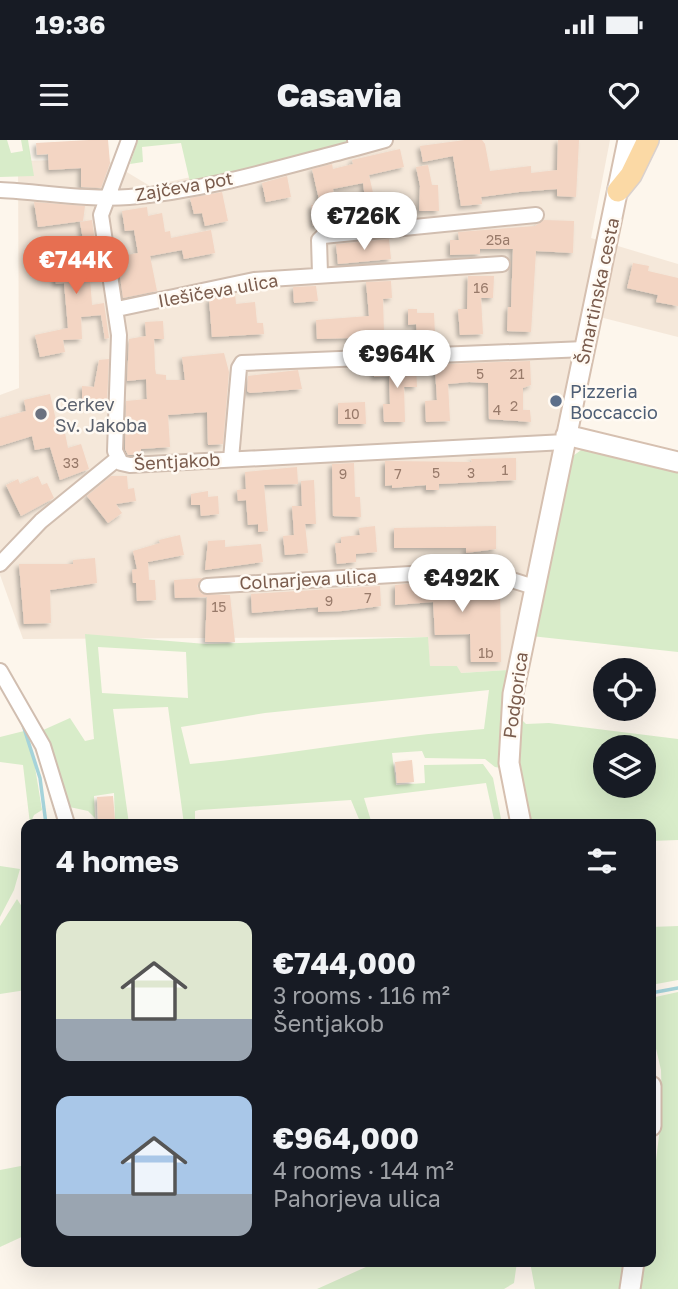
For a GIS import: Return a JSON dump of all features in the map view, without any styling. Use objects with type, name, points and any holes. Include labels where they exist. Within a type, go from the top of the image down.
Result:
[{"type":"main road","name":"Šmartinska cesta","points":[[566,438],[628,140]]},
{"type":"main road","points":[[618,191],[631,175],[648,140]]},
{"type":"main road","points":[[566,438],[678,462]]},
{"type":"main road","name":"Podgorica","points":[[521,819],[511,782],[509,728],[534,587],[566,438]]},
{"type":"main road","points":[[629,1289],[633,1267]]},
{"type":"street","name":"Šentjakob","points":[[129,140],[101,215],[117,309],[120,376],[115,443],[117,459],[130,465],[566,438]]},
{"type":"street","name":"Zajčeva pot","points":[[0,190],[108,198],[191,187],[356,144],[385,140]]},
{"type":"street","points":[[320,274],[319,240],[323,236],[536,215]]},
{"type":"street","name":"Ilešičeva ulica","points":[[117,309],[242,282],[320,274],[502,264]]},
{"type":"street","points":[[231,459],[234,410],[242,363],[585,349]]},
{"type":"street","points":[[0,564],[41,521],[117,459]]},
{"type":"street","name":"Colnarjeva ulica","points":[[207,586],[461,571],[496,575],[534,587]]},
{"type":"street","points":[[0,671],[40,738],[65,819]]},
{"type":"shaded area","points":[[342,140],[610,140],[591,238],[678,264],[678,337],[584,313],[508,670],[460,673],[457,666],[430,666],[427,637],[23,639],[0,575],[0,395],[19,388],[18,161],[105,159],[150,186],[342,144]]},
{"type":"green space","points":[[0,140],[7,140],[11,153],[23,151],[21,140],[28,140],[34,176],[0,177]]},
{"type":"green space","points":[[138,140],[351,140],[350,145],[341,148],[190,182],[181,143],[142,147],[143,162],[130,164]]},
{"type":"green space","points":[[584,448],[678,468],[678,652],[531,636],[570,458]]},
{"type":"green space","points":[[85,634],[206,644],[428,637],[430,666],[457,666],[461,673],[508,670],[500,734],[501,768],[485,759],[425,758],[422,751],[392,753],[396,785],[425,783],[424,765],[483,764],[493,778],[501,819],[494,819],[486,783],[364,798],[370,819],[359,819],[351,800],[199,810],[195,811],[195,819],[183,819],[168,707],[113,709],[128,819],[115,819],[114,793],[94,796],[95,818],[88,811],[65,806],[41,731],[70,718],[85,741],[94,739]],"holes":[[[98,647],[186,652],[188,698],[102,693]],[[489,690],[484,729],[190,764],[181,727],[265,713]]]},
{"type":"green space","points":[[518,716],[526,724],[549,723],[646,735],[593,735],[593,798],[656,798],[656,736],[678,739],[678,840],[656,841],[656,819],[530,819],[518,774]]},
{"type":"green space","points":[[24,731],[34,761],[42,810],[32,819],[29,819],[23,765],[0,762],[0,737]]},
{"type":"green space","points":[[0,866],[20,869],[14,890],[0,917]]},
{"type":"green space","points":[[17,899],[21,905],[21,991],[0,994],[0,926]]},
{"type":"green space","points":[[678,926],[678,980],[656,984],[656,927]]},
{"type":"green space","points":[[678,992],[678,1289],[639,1289],[642,1267],[656,1267],[656,1161],[662,1111],[661,1070],[656,1048],[656,997]]},
{"type":"green space","points":[[21,1166],[21,1237],[0,1247],[0,1170]]},
{"type":"green space","points":[[366,1267],[516,1267],[514,1283],[504,1289],[317,1289]]},
{"type":"green space","points":[[531,1267],[623,1267],[620,1289],[535,1289]]},
{"type":"building","points":[[108,140],[110,163],[101,188],[81,187],[81,168],[49,170],[48,154],[37,155],[36,143]]},
{"type":"building","points":[[482,140],[490,171],[531,166],[531,173],[557,170],[558,140],[579,140],[576,197],[557,196],[557,189],[481,197],[482,204],[461,206],[453,156],[423,162],[420,146]]},
{"type":"building","points":[[400,149],[404,167],[369,175],[373,193],[385,192],[386,204],[366,206],[363,183],[333,189],[337,223],[313,226],[311,205],[320,204],[312,169],[332,164],[333,169],[353,164],[352,160]]},
{"type":"building","points":[[428,165],[432,185],[438,185],[439,211],[419,211],[420,186],[416,167]]},
{"type":"building","points":[[287,176],[291,197],[266,202],[262,183]]},
{"type":"building","points":[[222,192],[228,221],[205,226],[202,213],[194,214],[190,198]]},
{"type":"building","points":[[34,202],[85,206],[83,221],[38,227]]},
{"type":"building","points":[[147,207],[148,216],[162,213],[165,232],[170,231],[171,238],[211,230],[215,253],[184,259],[182,250],[150,256],[157,291],[123,298],[117,257],[138,253],[134,230],[125,231],[122,211]]},
{"type":"building","points":[[92,220],[100,276],[90,278],[92,305],[104,303],[109,338],[105,339],[101,315],[81,317],[82,339],[63,340],[65,352],[40,357],[35,335],[68,328],[64,283],[56,284],[53,264],[86,258],[80,222]]},
{"type":"building","points":[[544,220],[574,221],[573,253],[536,251],[531,332],[507,331],[508,307],[511,307],[513,249],[480,249],[480,254],[450,255],[450,240],[459,240],[458,232],[535,226]]},
{"type":"building","points":[[389,239],[391,259],[338,264],[336,244]]},
{"type":"building","points":[[633,263],[649,266],[648,271],[678,278],[678,306],[656,302],[658,295],[627,288]]},
{"type":"building","points":[[468,276],[494,276],[493,298],[481,298],[483,334],[460,335],[458,309],[467,309]]},
{"type":"building","points":[[391,281],[392,298],[383,299],[384,334],[359,335],[360,349],[350,349],[350,338],[317,339],[316,320],[369,316],[366,282]]},
{"type":"building","points":[[316,286],[318,301],[294,303],[293,287]]},
{"type":"building","points":[[235,294],[236,304],[255,302],[257,323],[263,323],[264,334],[212,337],[209,299]]},
{"type":"building","points":[[408,309],[417,309],[417,313],[434,313],[435,335],[417,335],[416,324],[408,325]]},
{"type":"building","points":[[163,321],[164,339],[154,339],[155,368],[156,374],[166,375],[166,380],[185,380],[182,357],[224,353],[229,372],[223,444],[208,445],[207,412],[168,415],[170,447],[141,449],[141,455],[128,455],[125,449],[126,401],[147,399],[146,379],[127,381],[129,339],[146,336],[145,322]]},
{"type":"building","points":[[109,359],[107,402],[82,400],[82,386],[94,387],[99,360]]},
{"type":"building","points":[[530,361],[531,385],[523,388],[523,410],[530,410],[531,422],[489,419],[488,383],[469,382],[448,384],[450,421],[426,422],[425,401],[437,400],[435,369],[418,370],[418,365]]},
{"type":"building","points":[[416,366],[417,387],[404,387],[405,422],[384,422],[383,404],[390,404],[389,376],[374,377],[374,367]]},
{"type":"building","points":[[298,370],[302,389],[250,393],[247,391],[248,376]]},
{"type":"building","points":[[50,394],[58,429],[64,428],[68,448],[81,444],[89,469],[60,480],[50,447],[35,450],[32,436],[0,446],[0,418],[26,411],[24,400]]},
{"type":"building","points":[[365,402],[366,424],[338,424],[338,403]]},
{"type":"building","points":[[516,458],[516,480],[439,484],[439,490],[426,490],[426,485],[392,488],[392,485],[385,486],[385,461],[472,462],[471,459]]},
{"type":"building","points":[[354,463],[355,497],[360,497],[361,517],[333,516],[332,464]]},
{"type":"building","points":[[297,467],[298,484],[264,485],[268,531],[258,532],[258,524],[248,525],[246,500],[238,501],[237,490],[246,489],[245,472]]},
{"type":"building","points":[[38,476],[42,485],[47,483],[54,498],[21,516],[6,485],[18,479],[20,484]]},
{"type":"building","points":[[111,476],[127,476],[128,489],[134,488],[136,501],[116,504],[122,513],[108,523],[87,496]]},
{"type":"building","points":[[314,480],[316,524],[305,524],[308,553],[285,555],[283,536],[294,535],[292,506],[302,506],[301,481]]},
{"type":"building","points":[[208,491],[208,497],[218,496],[219,514],[201,516],[200,505],[191,505],[191,494]]},
{"type":"building","points":[[375,526],[377,552],[356,554],[356,562],[337,564],[335,543],[341,543],[341,537],[360,535],[359,528]]},
{"type":"building","points":[[496,526],[496,549],[466,553],[466,548],[394,548],[394,528]]},
{"type":"building","points":[[180,535],[184,555],[148,562],[149,580],[155,580],[156,600],[137,601],[132,570],[137,569],[133,551]]},
{"type":"building","points":[[225,540],[225,547],[261,544],[263,562],[205,570],[208,541]]},
{"type":"building","points":[[95,558],[97,583],[50,590],[51,623],[24,624],[19,564],[73,564],[73,560]]},
{"type":"building","points":[[202,578],[197,586],[202,594],[230,595],[235,642],[205,642],[207,597],[175,598],[174,580]]},
{"type":"building","points":[[452,581],[452,588],[500,587],[501,662],[471,662],[470,634],[435,635],[433,602],[395,605],[395,585],[414,583],[414,588],[432,587],[432,582]]},
{"type":"building","points":[[380,586],[381,606],[342,611],[318,612],[318,607],[252,613],[251,594]]},
{"type":"building","points":[[412,760],[414,782],[397,783],[395,762]]},
{"type":"building","points":[[113,796],[115,819],[98,819],[97,797]]},
{"type":"waterway","points":[[23,725],[40,778],[45,819]]},
{"type":"waterway","points":[[656,992],[678,988]]},
{"type":"place","name":"Pizzeria Boccaccio","points":[[556,401]]},
{"type":"place","name":"Cerkev Sv. Jakoba","points":[[41,414]]}]
